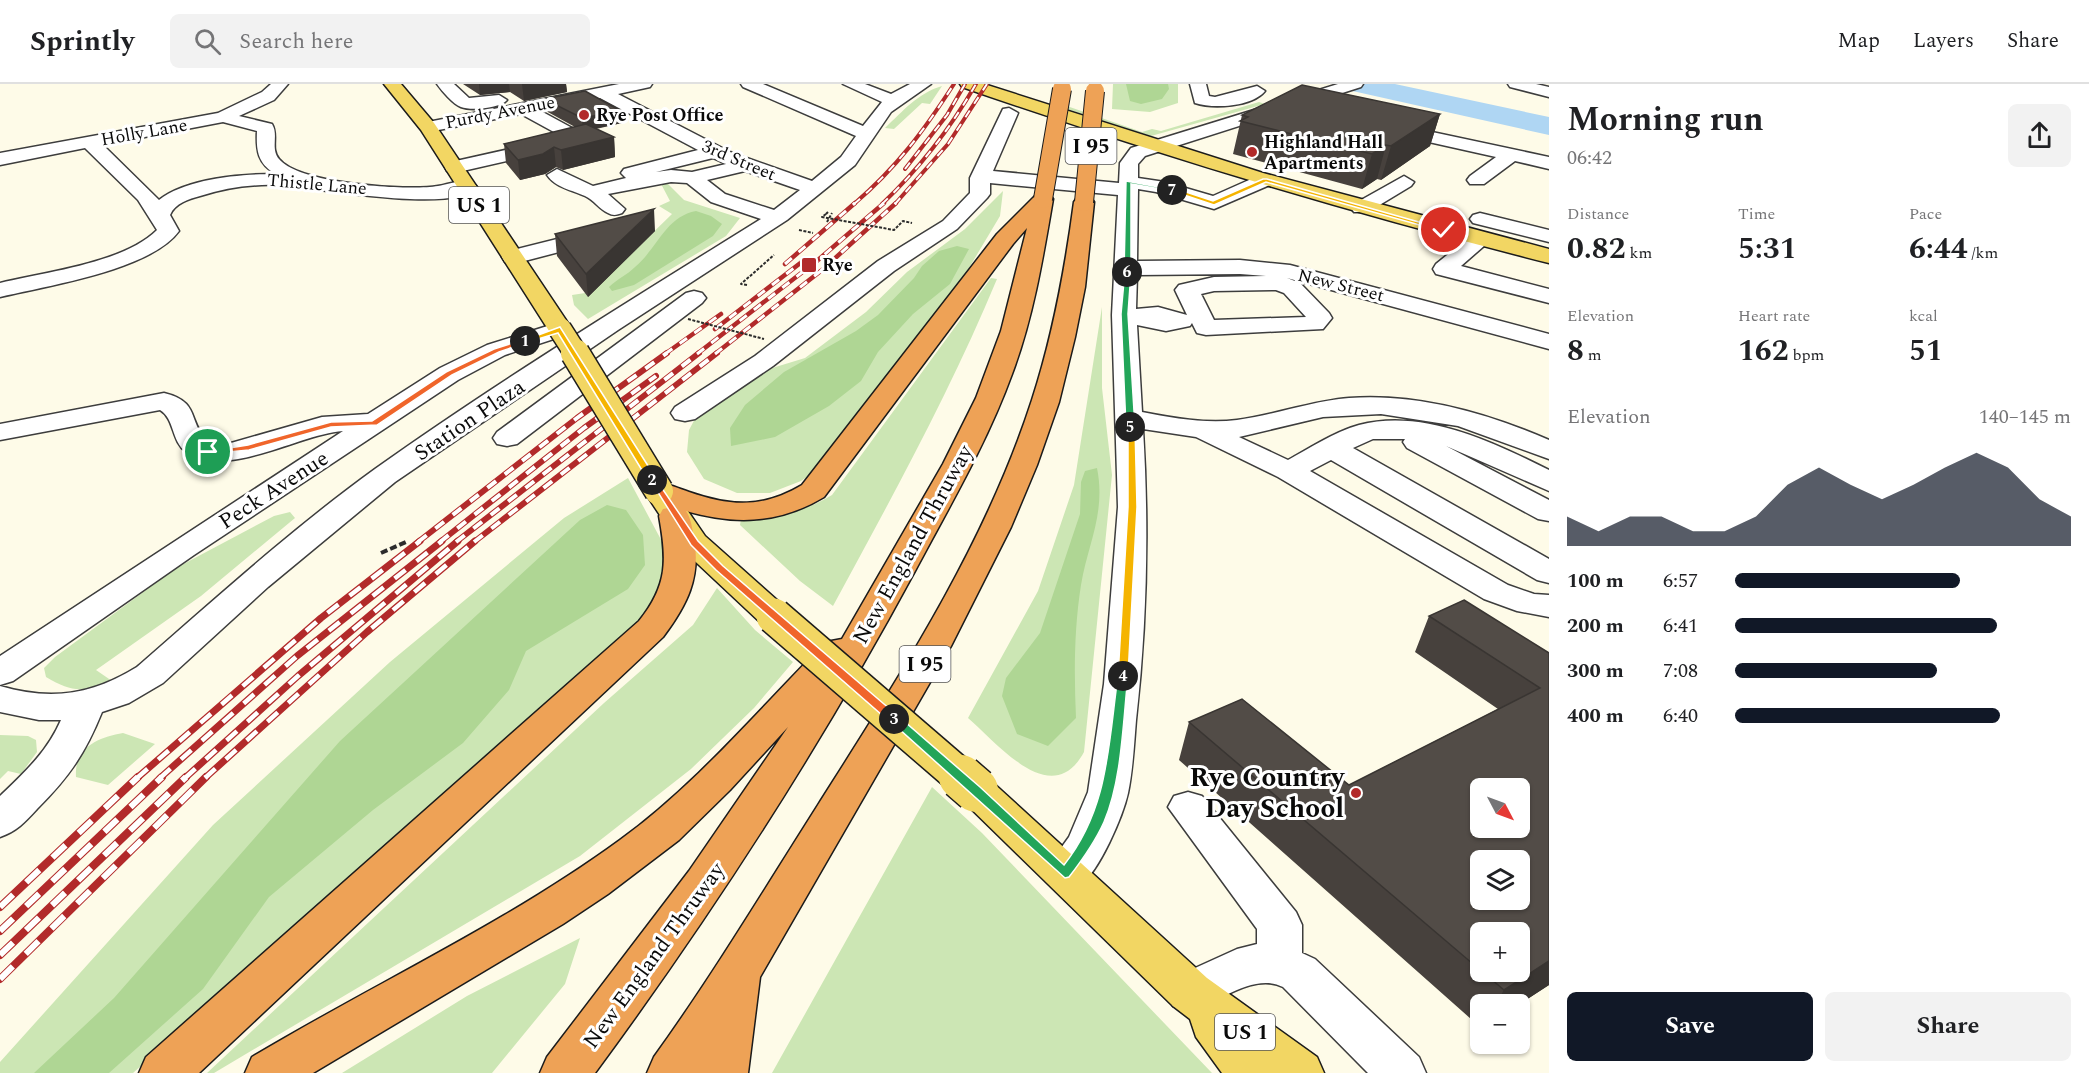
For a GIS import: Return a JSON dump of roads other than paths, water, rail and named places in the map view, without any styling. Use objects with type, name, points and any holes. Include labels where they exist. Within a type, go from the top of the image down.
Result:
[{"type":"highway","name":"New England Thruway","points":[[565,1073],[611,1014],[742,831],[875,615],[983,415],[1023,301],[1062,86]]},
{"type":"highway","name":"I 95","points":[[672,1073],[741,967],[940,639],[1000,517],[1022,465],[1063,339],[1076,273],[1094,87]]},
{"type":"highway","points":[[164,1073],[651,628],[677,593],[682,572],[682,554],[667,503],[736,513],[770,511],[786,506],[813,491],[1005,239],[1043,199]]},
{"type":"highway","points":[[270,1073],[522,927],[604,875],[638,850],[700,798],[788,700],[875,615]]},
{"type":"highway","points":[[723,1073],[741,967]]},
{"type":"main road","name":"US 1","points":[[392,84],[441,147],[694,543],[774,616],[976,790],[1190,992],[1299,1073]]},
{"type":"main road","points":[[968,84],[1151,147],[1354,206],[1480,229],[1549,256]]},
{"type":"main road","name":"US 1","points":[[1190,992],[1251,1073]]},
{"type":"street","name":"Holly Lane","points":[[0,159],[223,117],[268,96],[280,84]]},
{"type":"street","points":[[445,84],[465,103],[470,104],[550,90],[562,90],[576,97]]},
{"type":"street","name":"Purdy Avenue","points":[[465,126],[500,112],[644,84]]},
{"type":"street","points":[[749,84],[876,115]]},
{"type":"street","points":[[851,84],[876,115]]},
{"type":"street","name":"Station Plaza","points":[[0,699],[58,708],[86,706],[131,689],[150,675],[265,573],[385,476],[663,290],[777,218],[826,207],[876,115],[923,84]]},
{"type":"street","points":[[1198,84],[1201,99],[1208,103],[1217,103],[1272,87]]},
{"type":"street","points":[[1065,873],[1085,848],[1099,820],[1108,792],[1122,684],[1131,550],[1133,465],[1130,418],[1128,268],[1129,163],[1132,157],[1151,147],[1356,84]]},
{"type":"street","points":[[1516,84],[1549,92]]},
{"type":"street","name":"3rd Street","points":[[601,92],[714,152],[777,177],[826,207]]},
{"type":"street","points":[[1244,95],[1283,106],[1325,114]]},
{"type":"street","points":[[441,147],[579,139],[523,108]]},
{"type":"street","points":[[500,112],[524,129]]},
{"type":"street","points":[[685,413],[764,361],[886,266],[950,225],[980,194],[981,176],[1009,113]]},
{"type":"street","points":[[223,117],[266,128],[265,150],[272,164],[302,179]]},
{"type":"street","points":[[1372,124],[1549,163]]},
{"type":"street","points":[[441,147],[465,126]]},
{"type":"street","points":[[441,147],[475,149],[507,144],[492,134],[465,126]]},
{"type":"street","points":[[465,126],[475,149]]},
{"type":"street","points":[[0,290],[109,262],[144,250],[165,236],[168,231],[160,215],[88,141]]},
{"type":"street","points":[[644,180],[631,173],[714,152]]},
{"type":"street","points":[[1478,180],[1511,155]]},
{"type":"street","points":[[239,181],[272,164]]},
{"type":"street","points":[[557,175],[578,188],[593,192],[671,176],[692,178],[745,165]]},
{"type":"street","points":[[981,176],[1158,186],[1214,203],[1265,180]]},
{"type":"street","points":[[718,198],[777,177]]},
{"type":"street","points":[[692,178],[718,198],[777,218]]},
{"type":"street","name":"Thistle Lane","points":[[160,215],[166,204],[201,189],[239,181],[302,179],[412,194],[467,187]]},
{"type":"street","points":[[1354,206],[1404,182]]},
{"type":"street","points":[[1354,206],[1383,183]]},
{"type":"street","points":[[135,187],[201,189]]},
{"type":"street","points":[[513,257],[618,219],[593,192]]},
{"type":"street","points":[[1549,236],[1480,229],[1444,269],[1549,296]]},
{"type":"street","name":"New Street","points":[[1128,268],[1267,269],[1343,286],[1549,342]]},
{"type":"street","points":[[1130,316],[1144,321],[1171,324],[1191,320],[1206,328],[1314,324],[1320,318],[1292,288],[1278,283],[1214,284],[1187,290],[1191,320]]},
{"type":"street","points":[[1343,286],[1367,306],[1433,326]]},
{"type":"street","points":[[507,438],[694,298],[663,290]]},
{"type":"street","name":"Peck Avenue","points":[[0,673],[183,548],[475,360],[560,330]]},
{"type":"street","points":[[0,432],[164,401],[173,404],[183,415],[190,441],[196,447],[208,452],[249,447],[323,426],[374,423]]},
{"type":"street","points":[[1130,418],[1200,428],[1235,429],[1324,409],[1411,408],[1477,421],[1549,450]]},
{"type":"street","points":[[1200,428],[1222,442],[1288,471],[1496,592],[1529,604],[1549,606]]},
{"type":"street","points":[[1288,471],[1363,433],[1394,430],[1417,431],[1464,441],[1484,448],[1549,482]]},
{"type":"street","points":[[1394,430],[1549,512]]},
{"type":"street","points":[[1333,449],[1549,573]]},
{"type":"street","points":[[0,821],[52,770],[68,748],[86,706]]},
{"type":"street","points":[[1188,807],[1280,925],[1279,963]]},
{"type":"street","points":[[1190,992],[1253,963],[1279,963],[1299,973],[1401,1073]]},
{"type":"waterway","points":[[1357,84],[1549,126]]},
{"type":"railway","points":[[854,204],[909,148],[954,84]]},
{"type":"railway","points":[[905,169],[947,115],[965,84]]},
{"type":"railway","points":[[882,204],[934,147],[976,84]]},
{"type":"railway","points":[[895,204],[948,144],[987,84]]},
{"type":"railway","points":[[785,264],[855,203]]},
{"type":"railway","points":[[697,354],[818,260],[884,203]]},
{"type":"railway","points":[[715,354],[822,270],[895,204]]},
{"type":"railway","points":[[715,329],[803,261]]},
{"type":"railway","points":[[665,354],[721,314]]},
{"type":"railway","points":[[418,542],[577,418],[667,353]]},
{"type":"railway","points":[[456,542],[699,353]]},
{"type":"railway","points":[[474,542],[717,353]]},
{"type":"railway","points":[[440,542],[584,428],[656,376]]},
{"type":"railway","points":[[137,778],[321,618],[420,541]]},
{"type":"railway","points":[[160,778],[297,656],[442,541]]},
{"type":"railway","points":[[185,778],[298,676],[458,541]]},
{"type":"railway","points":[[205,778],[367,632],[475,541]]},
{"type":"railway","points":[[0,907],[138,777]]},
{"type":"railway","points":[[0,931],[162,777]]},
{"type":"railway","points":[[0,955],[186,777]]},
{"type":"railway","points":[[0,979],[206,777]]},
{"type":"place","name":"Rye Post Office","points":[[584,115]]},
{"type":"place","name":"Highland Hall Apartments","points":[[1252,152]]},
{"type":"place","name":"Rye","points":[[809,265]]},
{"type":"place","name":"Rye Country Day School","points":[[1356,793]]}]
